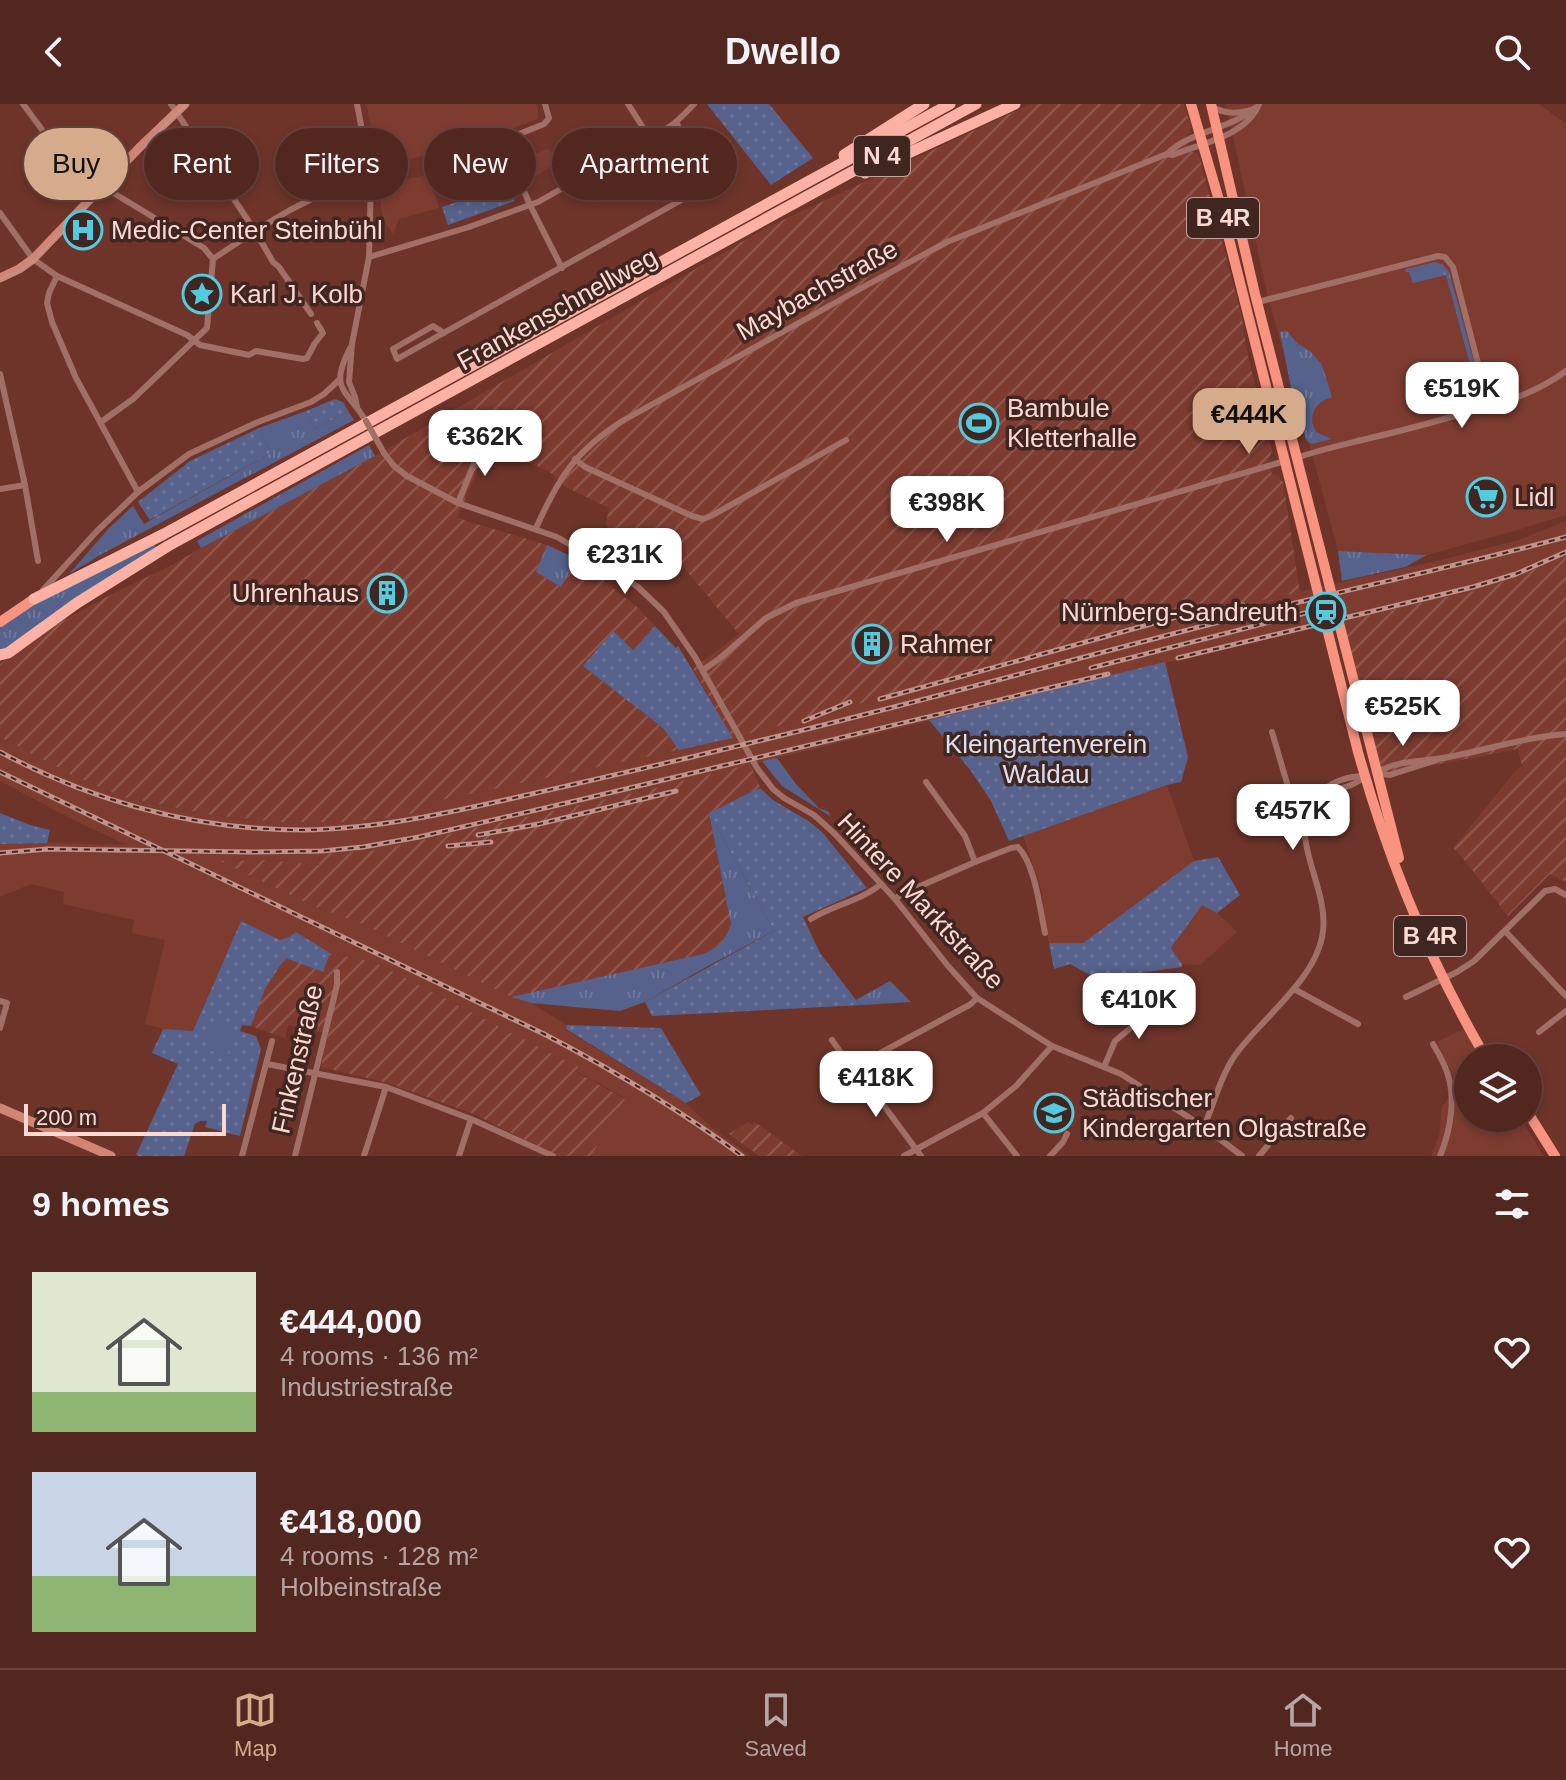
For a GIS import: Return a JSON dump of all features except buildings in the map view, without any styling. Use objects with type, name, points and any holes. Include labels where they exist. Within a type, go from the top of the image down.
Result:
[{"type":"highway","points":[[777,199],[924,104]]},
{"type":"highway","name":"Frankenschnellweg","points":[[34,599],[177,527],[950,104]]},
{"type":"highway","name":"Frankenschnellweg","points":[[3,656],[77,603],[168,546],[976,104]]},
{"type":"highway","points":[[788,208],[1015,104]]},
{"type":"main road","name":"B 4R","points":[[1191,104],[1401,884],[1479,1044]]},
{"type":"main road","points":[[128,159],[178,106]]},
{"type":"main road","name":"B 4R","points":[[1212,106],[1371,775]]},
{"type":"main road","points":[[0,278],[33,259],[89,200]]},
{"type":"main road","points":[[1269,397],[1277,400],[1281,396]]},
{"type":"main road","name":"Frankenschnellweg","points":[[0,622],[34,599]]},
{"type":"main road","name":"B 4R","points":[[1445,978],[1485,1044]]},
{"type":"main road","points":[[0,1108],[111,1156]]},
{"type":"main road","points":[[1532,1132],[1547,1156]]},
{"type":"main road","points":[[1540,1132],[1555,1156]]},
{"type":"street","points":[[23,104],[41,128]]},
{"type":"street","points":[[357,104],[362,128]]},
{"type":"street","points":[[628,104],[643,128]]},
{"type":"street","points":[[667,128],[694,104]]},
{"type":"street","points":[[549,105],[549,118],[544,124],[507,139],[505,143],[530,205],[562,268]]},
{"type":"street","points":[[178,106],[273,262],[311,314]]},
{"type":"street","name":"Maybachstraße","points":[[536,528],[552,494],[575,459],[624,420],[934,249],[1167,154],[1172,149],[1218,133],[1254,109],[1232,114],[1220,112],[1212,106]]},
{"type":"street","points":[[444,333],[433,326],[393,349],[397,359],[562,268],[710,184],[676,122]]},
{"type":"street","points":[[369,257],[469,227],[552,194]]},
{"type":"street","points":[[101,422],[133,399],[207,328],[213,259],[204,248],[125,200]]},
{"type":"street","points":[[213,259],[255,231],[312,200]]},
{"type":"street","points":[[357,407],[349,382],[352,344],[369,257],[370,200]]},
{"type":"street","points":[[0,213],[33,259],[57,276],[187,335],[200,345],[249,355],[256,351],[307,358],[323,333],[317,323]]},
{"type":"street","points":[[1258,302],[1438,256],[1445,257],[1453,267],[1487,407]]},
{"type":"street","points":[[57,276],[47,303],[52,322],[76,378],[138,492]]},
{"type":"street","points":[[352,344],[340,368],[339,380],[346,396],[357,407]]},
{"type":"street","points":[[703,670],[766,618],[796,603],[1339,444],[1487,407],[1527,394],[1566,371]]},
{"type":"street","points":[[0,374],[2,398],[25,485],[38,561]]},
{"type":"street","points":[[34,599],[138,492],[189,454],[311,402],[339,380]]},
{"type":"street","points":[[339,380],[349,382]]},
{"type":"street","name":"Hintere Marktstraße","points":[[357,407],[384,453],[407,476],[458,503],[557,537],[627,578],[646,593],[664,612],[703,670],[757,768],[773,789],[828,827],[895,899],[977,998],[1052,1046],[1121,1074],[1204,1127],[1242,1156]]},
{"type":"street","points":[[575,459],[585,467],[700,519],[713,515],[846,440]]},
{"type":"street","points":[[458,503],[483,442]]},
{"type":"street","points":[[0,489],[25,485]]},
{"type":"street","points":[[1272,732],[1289,790],[1307,808]]},
{"type":"street","points":[[1204,1127],[1230,1064],[1294,989],[1318,948],[1324,930],[1323,907],[1304,835],[1307,808],[1314,799],[1357,784],[1388,766],[1441,759],[1511,742],[1566,734]]},
{"type":"street","points":[[926,782],[965,836],[975,862]]},
{"type":"street","points":[[895,899],[975,862],[1018,847],[1034,883],[1045,933]]},
{"type":"street","points":[[811,919],[870,893],[881,884]]},
{"type":"street","points":[[1406,997],[1474,961],[1545,891],[1555,889],[1566,895]]},
{"type":"street","points":[[1505,931],[1566,996]]},
{"type":"street","name":"Finkenstraße","points":[[295,1156],[337,985],[337,972]]},
{"type":"street","points":[[1294,989],[1358,1024]]},
{"type":"street","points":[[857,1069],[860,1064],[977,998]]},
{"type":"street","points":[[0,1001],[7,1003],[0,1028]]},
{"type":"street","points":[[1104,1067],[1115,1041],[1159,1004]]},
{"type":"street","points":[[1539,1032],[1566,1011]]},
{"type":"street","points":[[832,1040],[921,1156]]},
{"type":"street","points":[[245,1155],[272,1041]]},
{"type":"street","points":[[1433,1044],[1446,1067],[1451,1093],[1449,1129],[1440,1156]]},
{"type":"street","points":[[904,1156],[983,1113],[1016,1086],[1052,1046]]},
{"type":"street","points":[[267,1064],[386,1087],[471,1119],[553,1156]]},
{"type":"street","points":[[364,1156],[386,1087]]},
{"type":"street","points":[[983,1113],[1017,1156]]},
{"type":"street","points":[[1259,1156],[1291,1118]]},
{"type":"street","points":[[459,1156],[471,1119]]},
{"type":"street","points":[[1050,1156],[1067,1134]]},
{"type":"street","points":[[532,1156],[535,1148]]},
{"type":"shaded area","points":[[366,104],[536,104],[538,109],[538,119],[513,128],[424,128],[424,155],[408,160],[408,128],[371,128]]},
{"type":"shaded area","points":[[1031,104],[1184,104],[1191,127],[1185,137],[1190,151],[1197,153],[1200,159],[1242,318],[1248,357],[1272,451],[1268,460],[1272,474],[1283,482],[1300,592],[1157,623],[733,738],[693,669],[739,634],[671,552],[653,543],[645,559],[633,569],[604,549],[612,537],[606,524],[609,508],[564,486],[553,474],[535,465],[508,456],[483,457],[457,518],[547,545],[536,572],[561,587],[577,559],[637,607],[655,626],[633,650],[613,631],[583,666],[663,728],[679,750],[423,804],[424,811],[382,819],[277,822],[212,815],[123,797],[70,774],[0,737],[0,664],[44,631],[375,456],[764,229]]},
{"type":"shaded area","points":[[1226,104],[1539,104],[1566,124],[1566,515],[1427,555],[1338,551],[1268,298]]},
{"type":"shaded area","points":[[549,148],[552,165],[536,175],[536,154]]},
{"type":"shaded area","points":[[424,175],[424,200],[437,200],[439,208],[399,219],[393,234],[384,221],[381,200],[408,200],[408,179]]},
{"type":"shaded area","points":[[1566,521],[1566,554],[1487,588],[1337,621],[651,789],[371,851],[320,854],[319,865],[268,860],[222,861],[313,906],[360,923],[511,997],[531,1003],[567,1025],[566,1030],[686,1103],[710,1126],[750,1156],[591,1156],[625,1098],[576,1071],[577,1067],[374,962],[330,953],[296,932],[280,940],[241,921],[193,1031],[145,1024],[165,940],[132,933],[134,920],[63,904],[64,892],[31,884],[0,897],[0,844],[127,845],[0,781],[0,737],[123,797],[212,815],[277,822],[382,819],[423,811],[423,804],[733,738],[1157,623],[1437,561],[1519,540]]},
{"type":"shaded area","points":[[1566,554],[1566,882],[1550,874],[1508,916],[1453,848],[1522,766],[1518,749],[1377,776],[1337,621],[1487,588]]},
{"type":"shaded area","points":[[750,764],[761,789],[709,813],[731,924],[726,938],[717,948],[703,954],[511,997],[360,923],[313,906],[220,861],[268,860],[319,865],[320,854],[371,851]]},
{"type":"shaded area","points":[[1167,785],[1194,861],[1083,943],[1049,943],[1041,889],[1023,835]]},
{"type":"shaded area","points":[[1202,904],[1237,932],[1200,965],[1182,964],[1171,948]]},
{"type":"shaded area","points":[[330,953],[374,962],[578,1067],[576,1072],[625,1099],[591,1156],[557,1156],[474,1114],[388,1083],[321,1067],[328,1034],[288,1025],[285,1038],[251,1026],[265,989],[285,958],[323,972]]},
{"type":"shaded area","points":[[1465,1028],[1474,1044],[1454,1044],[1454,1082],[1453,1075],[1437,1042]]},
{"type":"shaded area","points":[[1454,1089],[1454,1132],[1529,1132],[1544,1156],[1431,1156],[1439,1136],[1442,1107]]},
{"type":"shaded area","points":[[748,1122],[752,1125],[755,1122],[802,1156],[759,1156],[729,1134]]},
{"type":"green space","points":[[707,104],[769,104],[813,158],[771,185],[737,142],[737,128],[726,128]]},
{"type":"green space","points":[[460,201],[515,201],[448,225],[442,207]]},
{"type":"green space","points":[[1435,262],[1442,264],[1449,272],[1482,391],[1474,406],[1445,415],[1442,413],[1447,411],[1444,399],[1477,390],[1446,275],[1413,283],[1409,272],[1405,272],[1406,269]]},
{"type":"green space","points":[[1287,331],[1322,365],[1332,397],[1317,406],[1312,420],[1316,432],[1332,439],[1311,444],[1306,440],[1292,393],[1280,332]]},
{"type":"green space","points":[[335,399],[343,402],[348,411],[315,429],[306,411]]},
{"type":"green space","points":[[306,411],[315,429],[348,411],[354,420],[69,574],[133,506],[144,524],[271,453],[259,428]]},
{"type":"green space","points":[[259,428],[271,453],[150,520],[138,502],[190,461]]},
{"type":"green space","points":[[369,445],[375,456],[201,548],[197,541]]},
{"type":"green space","points":[[154,544],[157,548],[0,652],[0,627],[29,607]]},
{"type":"green space","points":[[547,545],[577,559],[561,587],[536,572]]},
{"type":"green space","points":[[1338,551],[1427,555],[1405,567],[1342,581]]},
{"type":"green space","points":[[655,626],[676,648],[678,646],[733,738],[679,750],[663,728],[583,666],[613,631],[633,650]]},
{"type":"green space","name":"Kleingartenverein Waldau","points":[[1165,662],[1188,757],[1181,782],[1009,841],[991,801],[929,720]]},
{"type":"green space","points":[[777,758],[796,784],[830,816],[782,786],[762,761]]},
{"type":"green space","points":[[757,789],[823,833],[867,888],[803,917],[820,953],[862,1005],[652,1016],[645,1002],[774,931],[709,813]]},
{"type":"green space","points":[[0,813],[50,830],[47,843],[0,844]]},
{"type":"green space","points":[[709,813],[774,931],[645,1002],[620,1011],[531,1003],[511,997],[703,954],[721,943],[731,924]]},
{"type":"green space","points":[[1218,857],[1240,895],[1217,913],[1202,905],[1171,948],[1182,967],[1097,979],[1070,964],[1054,969],[1049,943],[1083,943],[1194,861]]},
{"type":"green space","points":[[241,921],[280,940],[296,932],[330,953],[323,972],[285,958],[265,989],[251,1026],[242,1025],[240,1031],[256,1036],[261,1049],[240,1136],[205,1127],[207,1121],[200,1121],[195,1124],[184,1156],[138,1156],[178,1064],[152,1053],[163,1029],[193,1031]]},
{"type":"green space","points":[[890,981],[911,1002],[862,1005],[856,1000]]},
{"type":"green space","points":[[217,1022],[237,1032],[226,1058],[205,1048]]},
{"type":"green space","points":[[567,1025],[661,1028],[701,1095],[686,1103],[566,1029]]},
{"type":"tram line","points":[[0,279],[34,260],[187,104]]},
{"type":"railway","points":[[0,752],[109,799],[185,819],[263,829],[303,830],[388,823],[499,801],[787,734],[1219,622],[1566,537]]},
{"type":"railway","points":[[1178,658],[1473,587],[1516,574],[1566,552]]},
{"type":"railway","points":[[880,699],[1176,617],[1243,605]]},
{"type":"railway","points":[[1091,668],[1305,613]]},
{"type":"railway","points":[[0,853],[48,849],[322,851],[363,847],[571,802],[1108,674]]},
{"type":"railway","points":[[804,721],[850,702]]},
{"type":"railway","points":[[0,772],[544,1034],[646,1091],[742,1156]]},
{"type":"railway","points":[[478,835],[539,824],[676,791]]},
{"type":"railway","points":[[448,846],[491,842]]},
{"type":"place","name":"Medic-Center Steinbühl","points":[[83,230]]},
{"type":"place","name":"Karl J. Kolb","points":[[202,294]]},
{"type":"place","name":"Bambule Kletterhalle","points":[[979,423]]},
{"type":"place","name":"Lidl","points":[[1486,497]]},
{"type":"place","name":"Uhrenhaus","points":[[387,593]]},
{"type":"place","name":"Nürnberg-Sandreuth","points":[[1326,612]]},
{"type":"place","name":"Rahmer","points":[[872,644]]},
{"type":"place","name":"Städtischer Kindergarten Olgastraße","points":[[1054,1113]]}]
